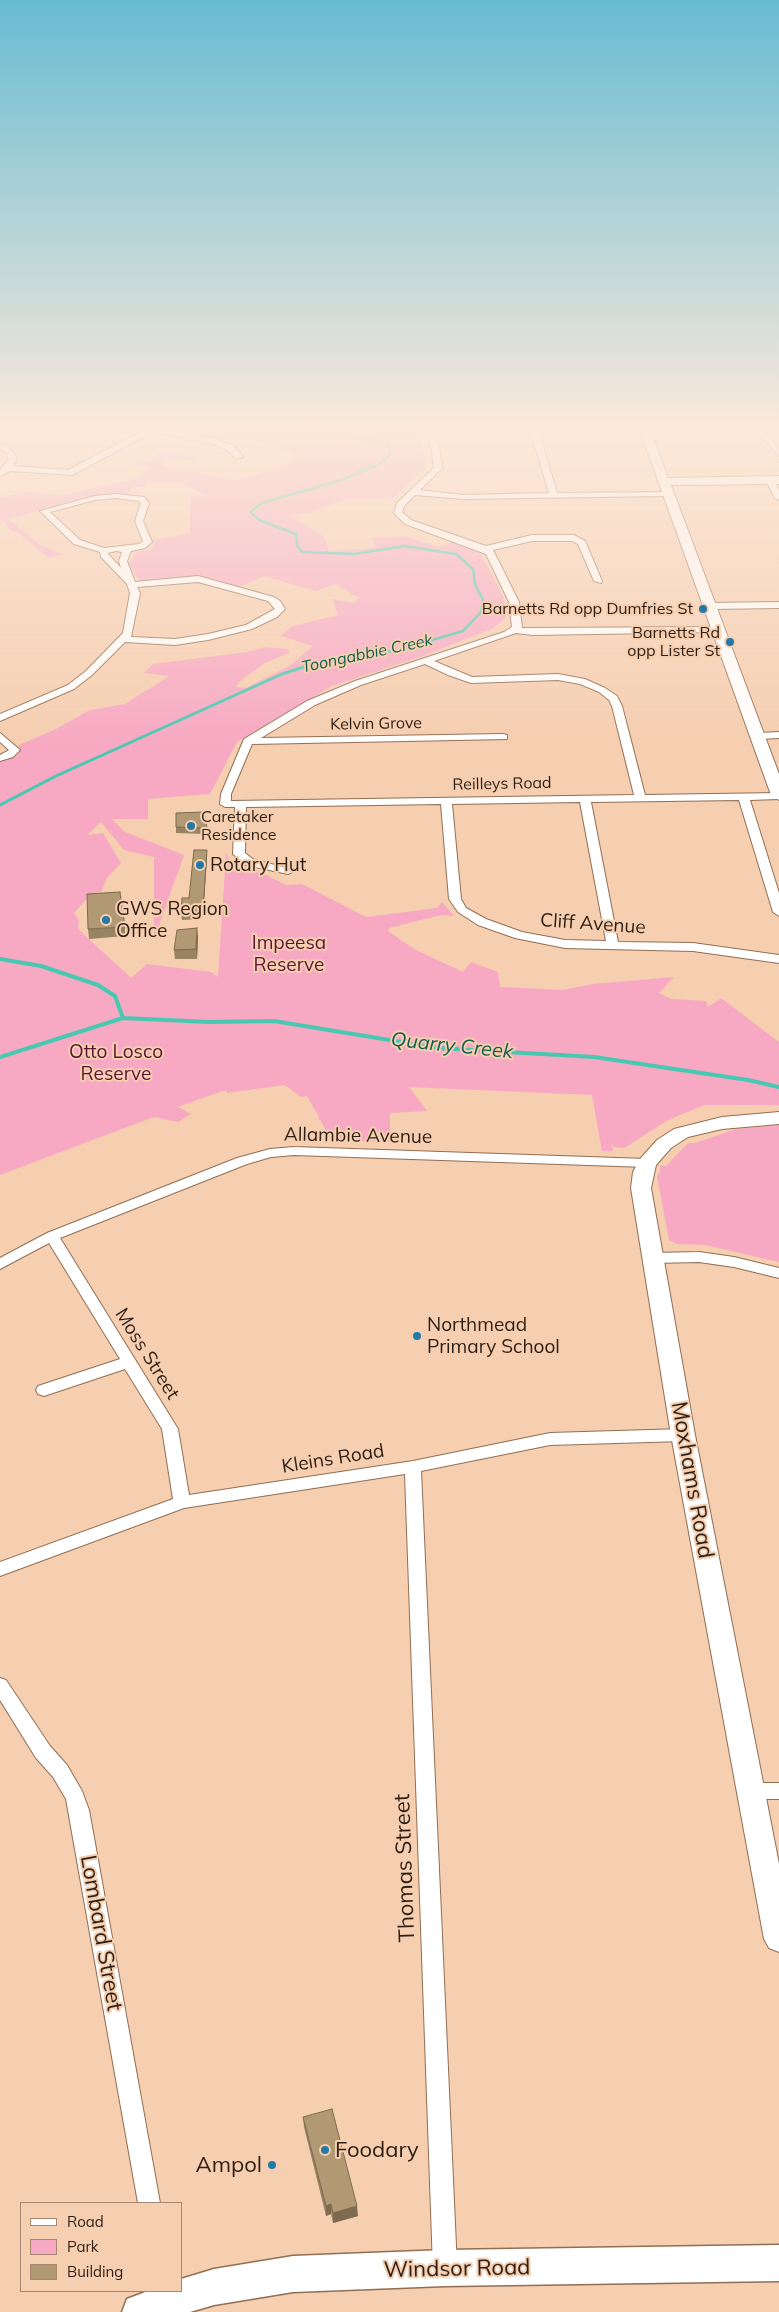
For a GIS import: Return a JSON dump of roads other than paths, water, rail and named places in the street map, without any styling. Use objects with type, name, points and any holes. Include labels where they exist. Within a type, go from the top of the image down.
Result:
[{"type":"main road","name":"Windsor Road","points":[[157,2301],[214,2287],[293,2274],[444,2268],[779,2263]]},
{"type":"street","points":[[67,533],[77,542],[104,551],[116,548],[125,550],[142,546],[148,542],[144,533]]},
{"type":"street","points":[[441,533],[486,549],[494,558],[513,598],[518,624],[515,630]]},
{"type":"street","points":[[683,533],[779,796]]},
{"type":"street","points":[[486,549],[532,538],[578,538],[582,543],[598,581]]},
{"type":"street","points":[[0,718],[71,687],[126,639],[130,627],[135,593],[123,561],[127,554],[125,550]]},
{"type":"street","points":[[104,551],[104,555],[131,583],[198,579],[271,599],[277,603],[280,609],[274,615],[249,627],[208,637],[175,642],[126,639]]},
{"type":"street","points":[[710,606],[779,605]]},
{"type":"street","points":[[248,741],[311,703],[358,683],[427,662],[515,630],[533,632],[719,629]]},
{"type":"street","points":[[427,662],[471,680],[558,677],[582,681],[602,690],[613,698],[617,706],[640,798]]},
{"type":"street","points":[[0,736],[14,750],[9,755],[0,758]]},
{"type":"street","points":[[758,736],[779,736]]},
{"type":"street","name":"Kelvin Grove","points":[[248,741],[503,737]]},
{"type":"street","name":"Reilleys Road","points":[[248,741],[226,794],[225,804],[779,796]]},
{"type":"street","points":[[743,796],[779,912]]},
{"type":"street","points":[[586,799],[613,946]]},
{"type":"street","name":"Cliff Avenue","points":[[446,801],[454,893],[462,910],[482,922],[530,938],[565,944],[699,948],[779,959]]},
{"type":"street","points":[[242,804],[239,854],[250,863],[288,871]]},
{"type":"street","name":"Moxhams Road","points":[[779,1118],[722,1123],[681,1134],[664,1144],[647,1164],[643,1172],[641,1188],[683,1435],[779,1939]]},
{"type":"street","name":"Allambie Avenue","points":[[0,1264],[52,1236],[242,1161],[270,1153],[294,1151],[368,1153],[647,1164]]},
{"type":"street","name":"Moss Street","points":[[52,1236],[170,1429],[182,1502]]},
{"type":"street","points":[[653,1258],[699,1257],[750,1265],[779,1273]]},
{"type":"street","points":[[44,1390],[128,1362]]},
{"type":"street","name":"Kleins Road","points":[[0,1569],[182,1502],[413,1467],[550,1439],[683,1435]]},
{"type":"street","name":"Thomas Street","points":[[413,1467],[444,2268]]},
{"type":"street","name":"Lombard Street","points":[[0,1685],[44,1752],[60,1771],[79,1810],[149,2202]]},
{"type":"street","points":[[750,1791],[779,1791]]},
{"type":"waterway","name":"Toongabbie Creek","points":[[293,533],[296,534],[297,545],[302,552],[354,554],[405,546],[456,554],[473,569],[475,584],[483,600],[481,612],[463,631],[398,650],[367,655]]},
{"type":"waterway","name":"Toongabbie Creek","points":[[0,805],[56,776],[282,674],[310,665],[375,654]]},
{"type":"waterway","name":"Toongabbie Creek","points":[[0,959],[41,966],[98,985],[115,996],[123,1018]]},
{"type":"waterway","name":"Toongabbie Creek","points":[[0,1057],[123,1018]]},
{"type":"waterway","name":"Quarry Creek","points":[[123,1018],[209,1022],[274,1021],[438,1048],[594,1057],[748,1080],[779,1087]]},
{"type":"place","name":"Barnetts Rd opp Dumfries St","points":[[703,609]]},
{"type":"place","name":"Barnetts Rd opp Lister St","points":[[730,642]]},
{"type":"place","name":"Caretaker Residence","points":[[191,826]]},
{"type":"place","name":"Rotary Hut","points":[[200,865]]},
{"type":"place","name":"GWS Region Office","points":[[106,920]]},
{"type":"place","name":"Northmead Primary School","points":[[417,1336]]},
{"type":"place","name":"Foodary","points":[[325,2150]]},
{"type":"place","name":"Ampol","points":[[272,2165]]},
{"type":"park label","name":"Impeesa Reserve","points":[[289,954]]},
{"type":"park label","name":"Otto Losco Reserve","points":[[116,1063]]}]
